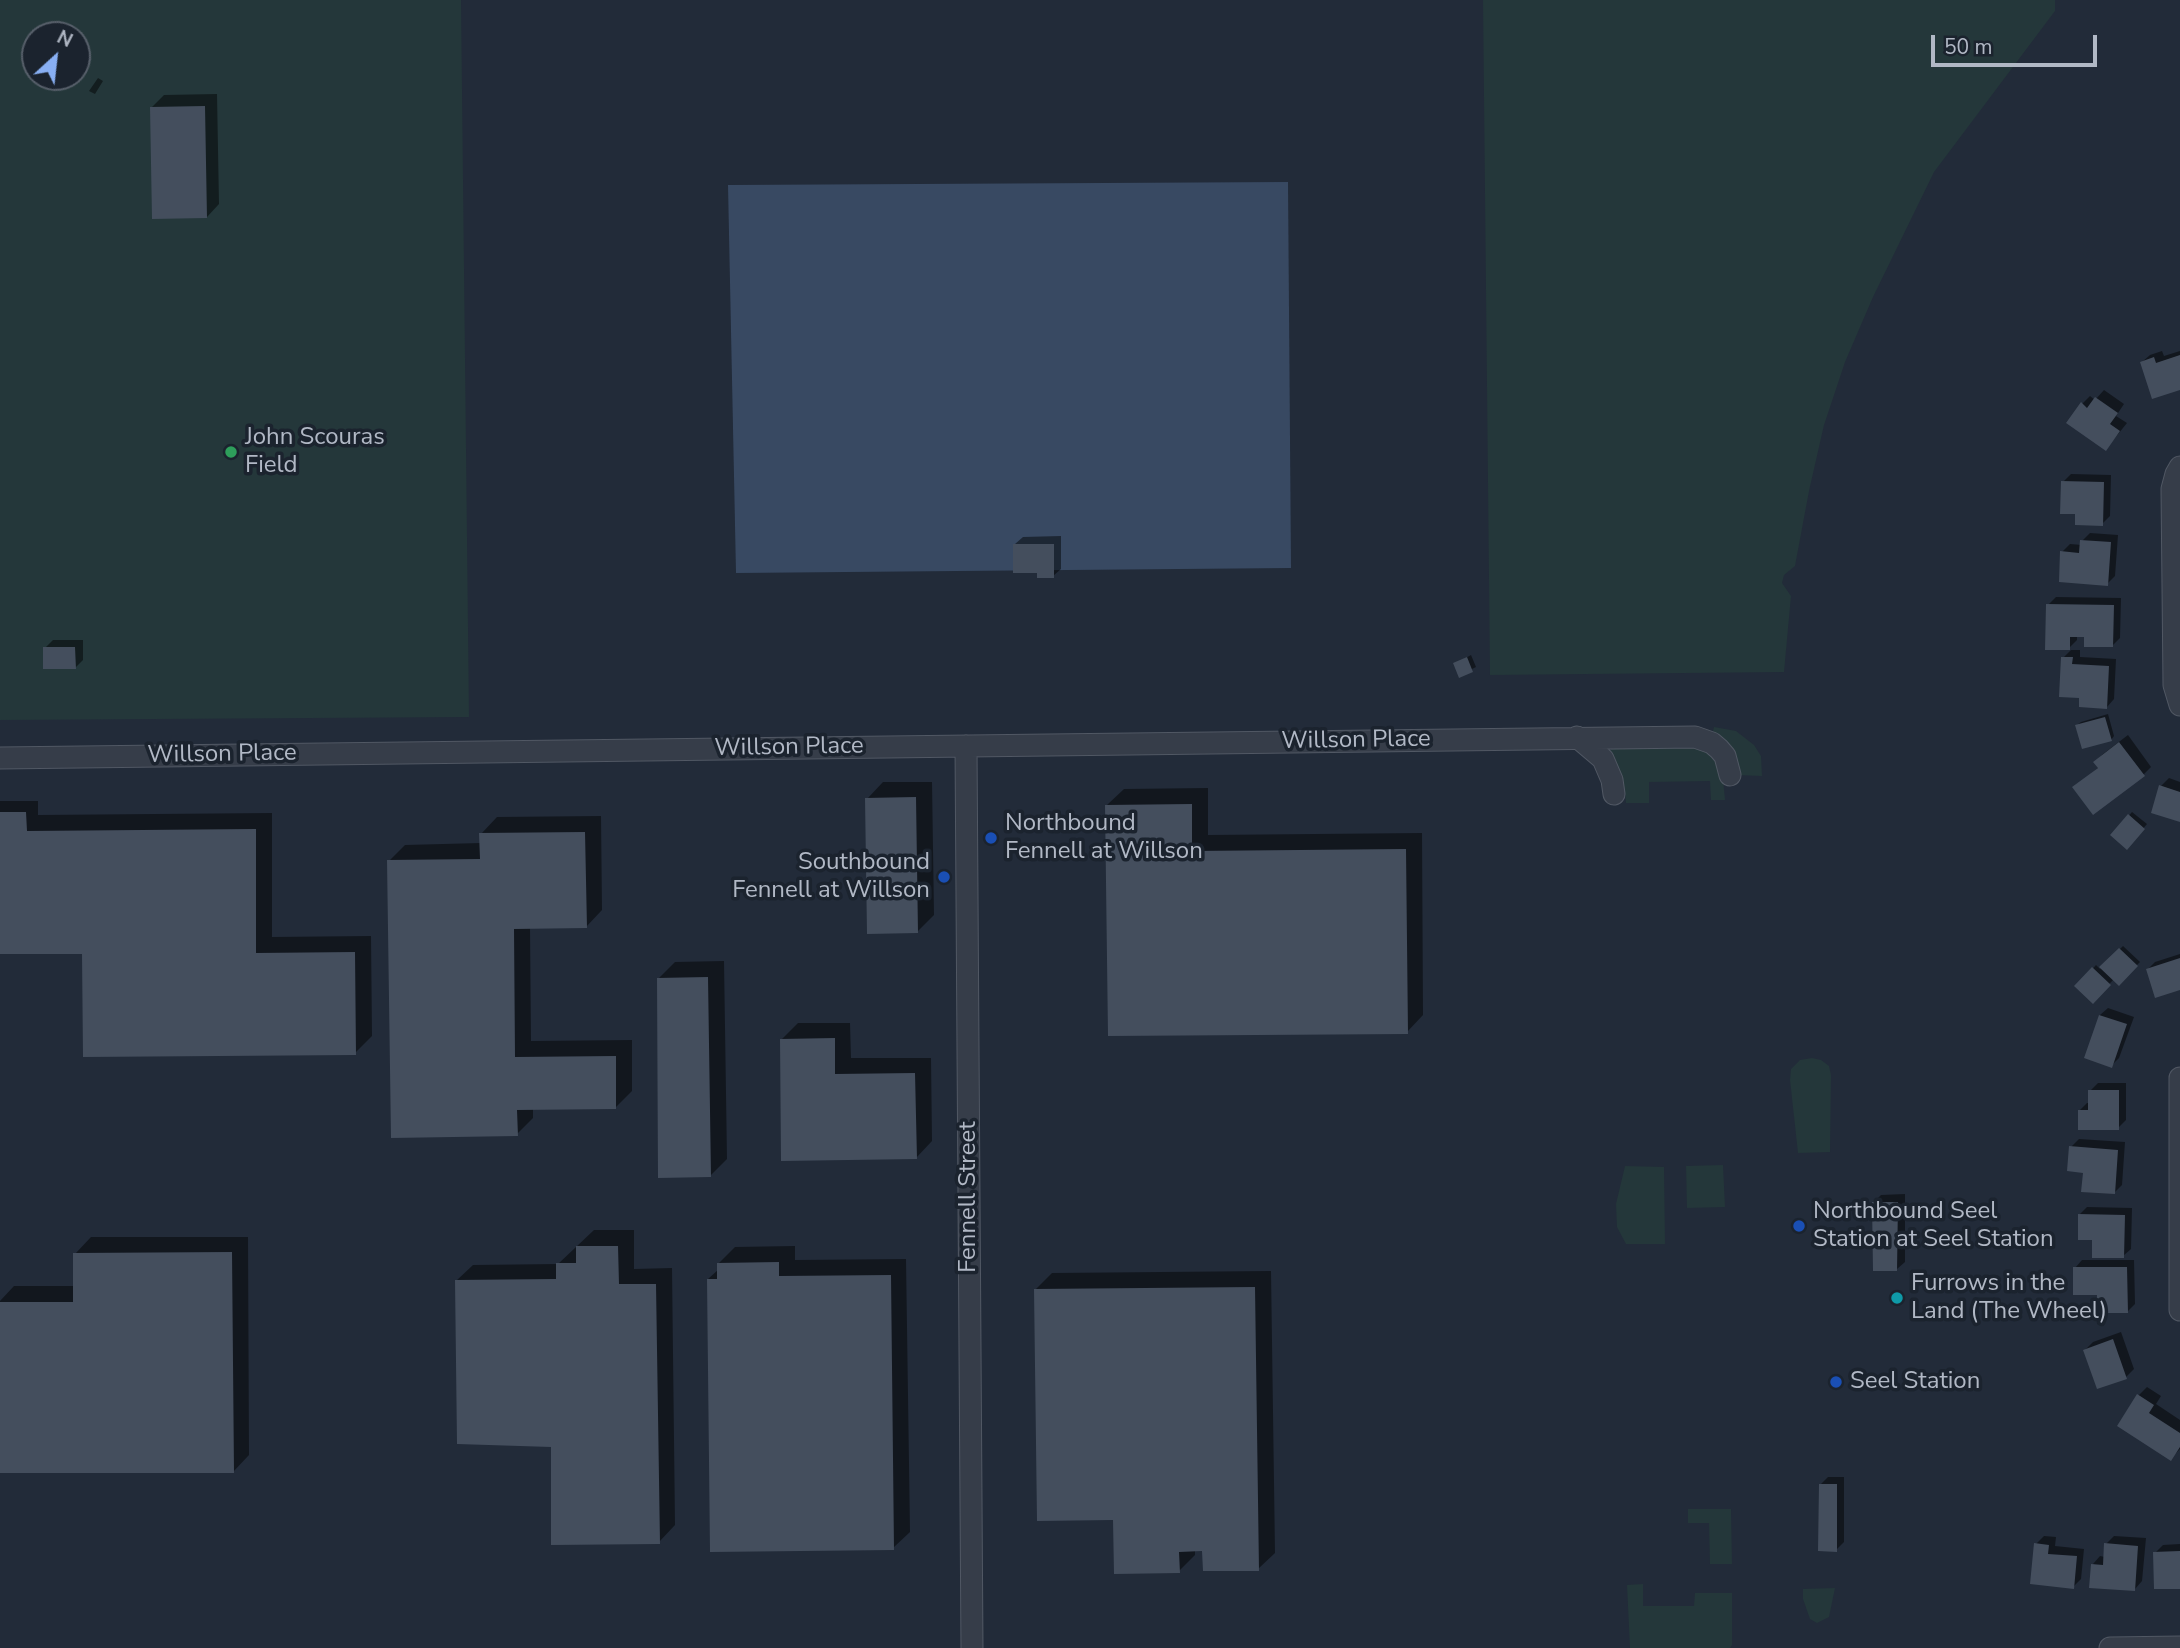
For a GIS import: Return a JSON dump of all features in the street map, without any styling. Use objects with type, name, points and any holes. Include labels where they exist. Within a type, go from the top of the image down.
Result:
[{"type":"street","points":[[2180,467],[2172,489],[2172,503],[2174,685],[2180,705]]},
{"type":"street","points":[[1577,737],[1603,759],[1614,793]]},
{"type":"street","name":"Willson Place","points":[[0,758],[1695,737],[1712,743],[1725,756],[1730,775]]},
{"type":"street","name":"Fennell Street","points":[[966,746],[972,1648]]},
{"type":"street","points":[[2180,1078],[2180,1310]]},
{"type":"street","points":[[2110,1648],[2180,1647]]},
{"type":"shaded area","points":[[0,0],[461,0],[469,717],[0,720]]},
{"type":"shaded area","points":[[1483,0],[2055,0],[2055,11],[1934,172],[1873,297],[1845,362],[1824,425],[1795,566],[1784,575],[1782,583],[1791,596],[1784,672],[1490,675]]},
{"type":"shaded area","points":[[1714,727],[1736,731],[1754,745],[1761,756],[1762,776],[1736,775],[1732,748],[1713,731]]},
{"type":"shaded area","points":[[1615,744],[1693,745],[1709,752],[1722,768],[1725,800],[1711,800],[1710,781],[1649,782],[1649,803],[1626,803],[1620,772],[1610,751]]},
{"type":"shaded area","points":[[1812,1058],[1829,1066],[1831,1075],[1830,1152],[1798,1153],[1791,1069],[1800,1060]]},
{"type":"shaded area","points":[[1723,1165],[1725,1207],[1687,1208],[1686,1166]]},
{"type":"shaded area","points":[[1625,1166],[1664,1167],[1665,1244],[1626,1244],[1617,1227],[1616,1204]]},
{"type":"shaded area","points":[[1688,1509],[1731,1509],[1732,1564],[1710,1564],[1709,1523],[1688,1523]]},
{"type":"shaded area","points":[[1643,1584],[1643,1606],[1694,1606],[1695,1593],[1732,1593],[1730,1648],[1630,1648],[1627,1585]]},
{"type":"shaded area","points":[[1835,1588],[1829,1617],[1817,1623],[1810,1619],[1803,1599],[1803,1589]]},
{"type":"water","points":[[1288,182],[1291,568],[736,573],[728,185]]},
{"type":"building","points":[[205,106],[207,218],[152,219],[150,107]]},
{"type":"building","points":[[2180,355],[2180,390],[2152,399],[2140,362],[2154,357],[2156,363]]},
{"type":"building","points":[[2095,397],[2118,413],[2110,424],[2120,431],[2106,451],[2066,423],[2081,402],[2087,408]]},
{"type":"building","points":[[2061,481],[2104,482],[2103,526],[2075,525],[2075,514],[2060,514]]},
{"type":"building","points":[[2080,540],[2111,542],[2108,586],[2059,582],[2060,551],[2079,553]]},
{"type":"building","points":[[1013,544],[1054,544],[1054,578],[1037,578],[1037,573],[1013,573]]},
{"type":"building","points":[[2046,604],[2114,605],[2113,647],[2084,647],[2084,637],[2070,637],[2070,650],[2045,650]]},
{"type":"building","points":[[43,647],[75,647],[76,669],[43,669]]},
{"type":"building","points":[[1467,657],[1473,672],[1459,678],[1453,663]]},
{"type":"building","points":[[2061,657],[2073,657],[2072,664],[2109,666],[2107,709],[2079,707],[2079,698],[2059,697]]},
{"type":"building","points":[[2105,717],[2112,741],[2082,749],[2075,725]]},
{"type":"building","points":[[2119,742],[2145,776],[2093,815],[2072,787],[2098,768],[2093,762]]},
{"type":"building","points":[[2159,785],[2180,792],[2180,822],[2151,813]]},
{"type":"building","points":[[916,797],[918,933],[867,934],[865,798]]},
{"type":"building","points":[[1192,804],[1192,851],[1406,849],[1408,1034],[1108,1036],[1105,805]]},
{"type":"building","points":[[0,812],[26,812],[27,831],[256,829],[256,953],[355,952],[356,1055],[83,1057],[82,954],[0,954]]},
{"type":"building","points":[[2128,814],[2145,829],[2127,850],[2110,835]]},
{"type":"building","points":[[585,832],[587,928],[514,929],[515,1057],[616,1056],[616,1109],[517,1110],[518,1136],[391,1138],[387,860],[480,859],[479,833]]},
{"type":"building","points":[[2119,948],[2138,966],[2119,986],[2099,967]]},
{"type":"building","points":[[2180,958],[2180,990],[2155,998],[2146,969]]},
{"type":"building","points":[[2092,967],[2111,985],[2093,1004],[2074,986]]},
{"type":"building","points":[[708,977],[711,1177],[658,1178],[657,978]]},
{"type":"building","points":[[2099,1015],[2127,1024],[2112,1068],[2084,1058]]},
{"type":"building","points":[[835,1038],[835,1074],[915,1073],[917,1159],[781,1161],[780,1039]]},
{"type":"building","points":[[2088,1090],[2119,1090],[2119,1130],[2078,1130],[2078,1110],[2088,1110]]},
{"type":"building","points":[[2069,1146],[2118,1150],[2115,1194],[2081,1192],[2083,1173],[2067,1171]]},
{"type":"building","points":[[1872,1202],[1898,1202],[1897,1271],[1873,1271]]},
{"type":"building","points":[[2078,1214],[2125,1215],[2124,1258],[2092,1258],[2092,1240],[2078,1240]]},
{"type":"building","points":[[576,1246],[618,1246],[619,1284],[656,1284],[660,1544],[551,1545],[551,1447],[457,1444],[455,1280],[556,1279],[556,1263],[576,1263]]},
{"type":"building","points":[[232,1252],[234,1473],[0,1473],[0,1302],[73,1302],[73,1253]]},
{"type":"building","points":[[779,1262],[779,1276],[891,1275],[894,1550],[710,1552],[707,1279],[717,1279],[717,1263]]},
{"type":"building","points":[[2073,1267],[2127,1267],[2128,1313],[2096,1313],[2097,1295],[2073,1295]]},
{"type":"building","points":[[1255,1287],[1259,1571],[1203,1571],[1202,1551],[1179,1552],[1180,1573],[1114,1574],[1113,1520],[1037,1521],[1034,1289]]},
{"type":"building","points":[[2113,1339],[2127,1379],[2097,1389],[2083,1350]]},
{"type":"building","points":[[2137,1394],[2154,1405],[2149,1413],[2180,1433],[2180,1447],[2171,1461],[2117,1426]]},
{"type":"building","points":[[1819,1484],[1837,1484],[1837,1552],[1818,1551]]},
{"type":"building","points":[[2034,1543],[2049,1545],[2048,1554],[2077,1556],[2074,1589],[2030,1584]]},
{"type":"building","points":[[2104,1543],[2138,1546],[2135,1591],[2089,1588],[2091,1564],[2103,1565]]},
{"type":"building","points":[[2180,1551],[2180,1589],[2154,1589],[2153,1552]]},
{"type":"place","name":"John Scouras Field","points":[[231,452]]},
{"type":"place","name":"Northbound Fennell at Willson","points":[[991,838]]},
{"type":"place","name":"Southbound Fennell at Willson","points":[[944,877]]},
{"type":"place","name":"Northbound Seel Station at Seel Station","points":[[1799,1226]]},
{"type":"place","name":"Furrows in the Land (The Wheel)","points":[[1897,1298]]},
{"type":"place","name":"Seel Station","points":[[1836,1382]]}]
